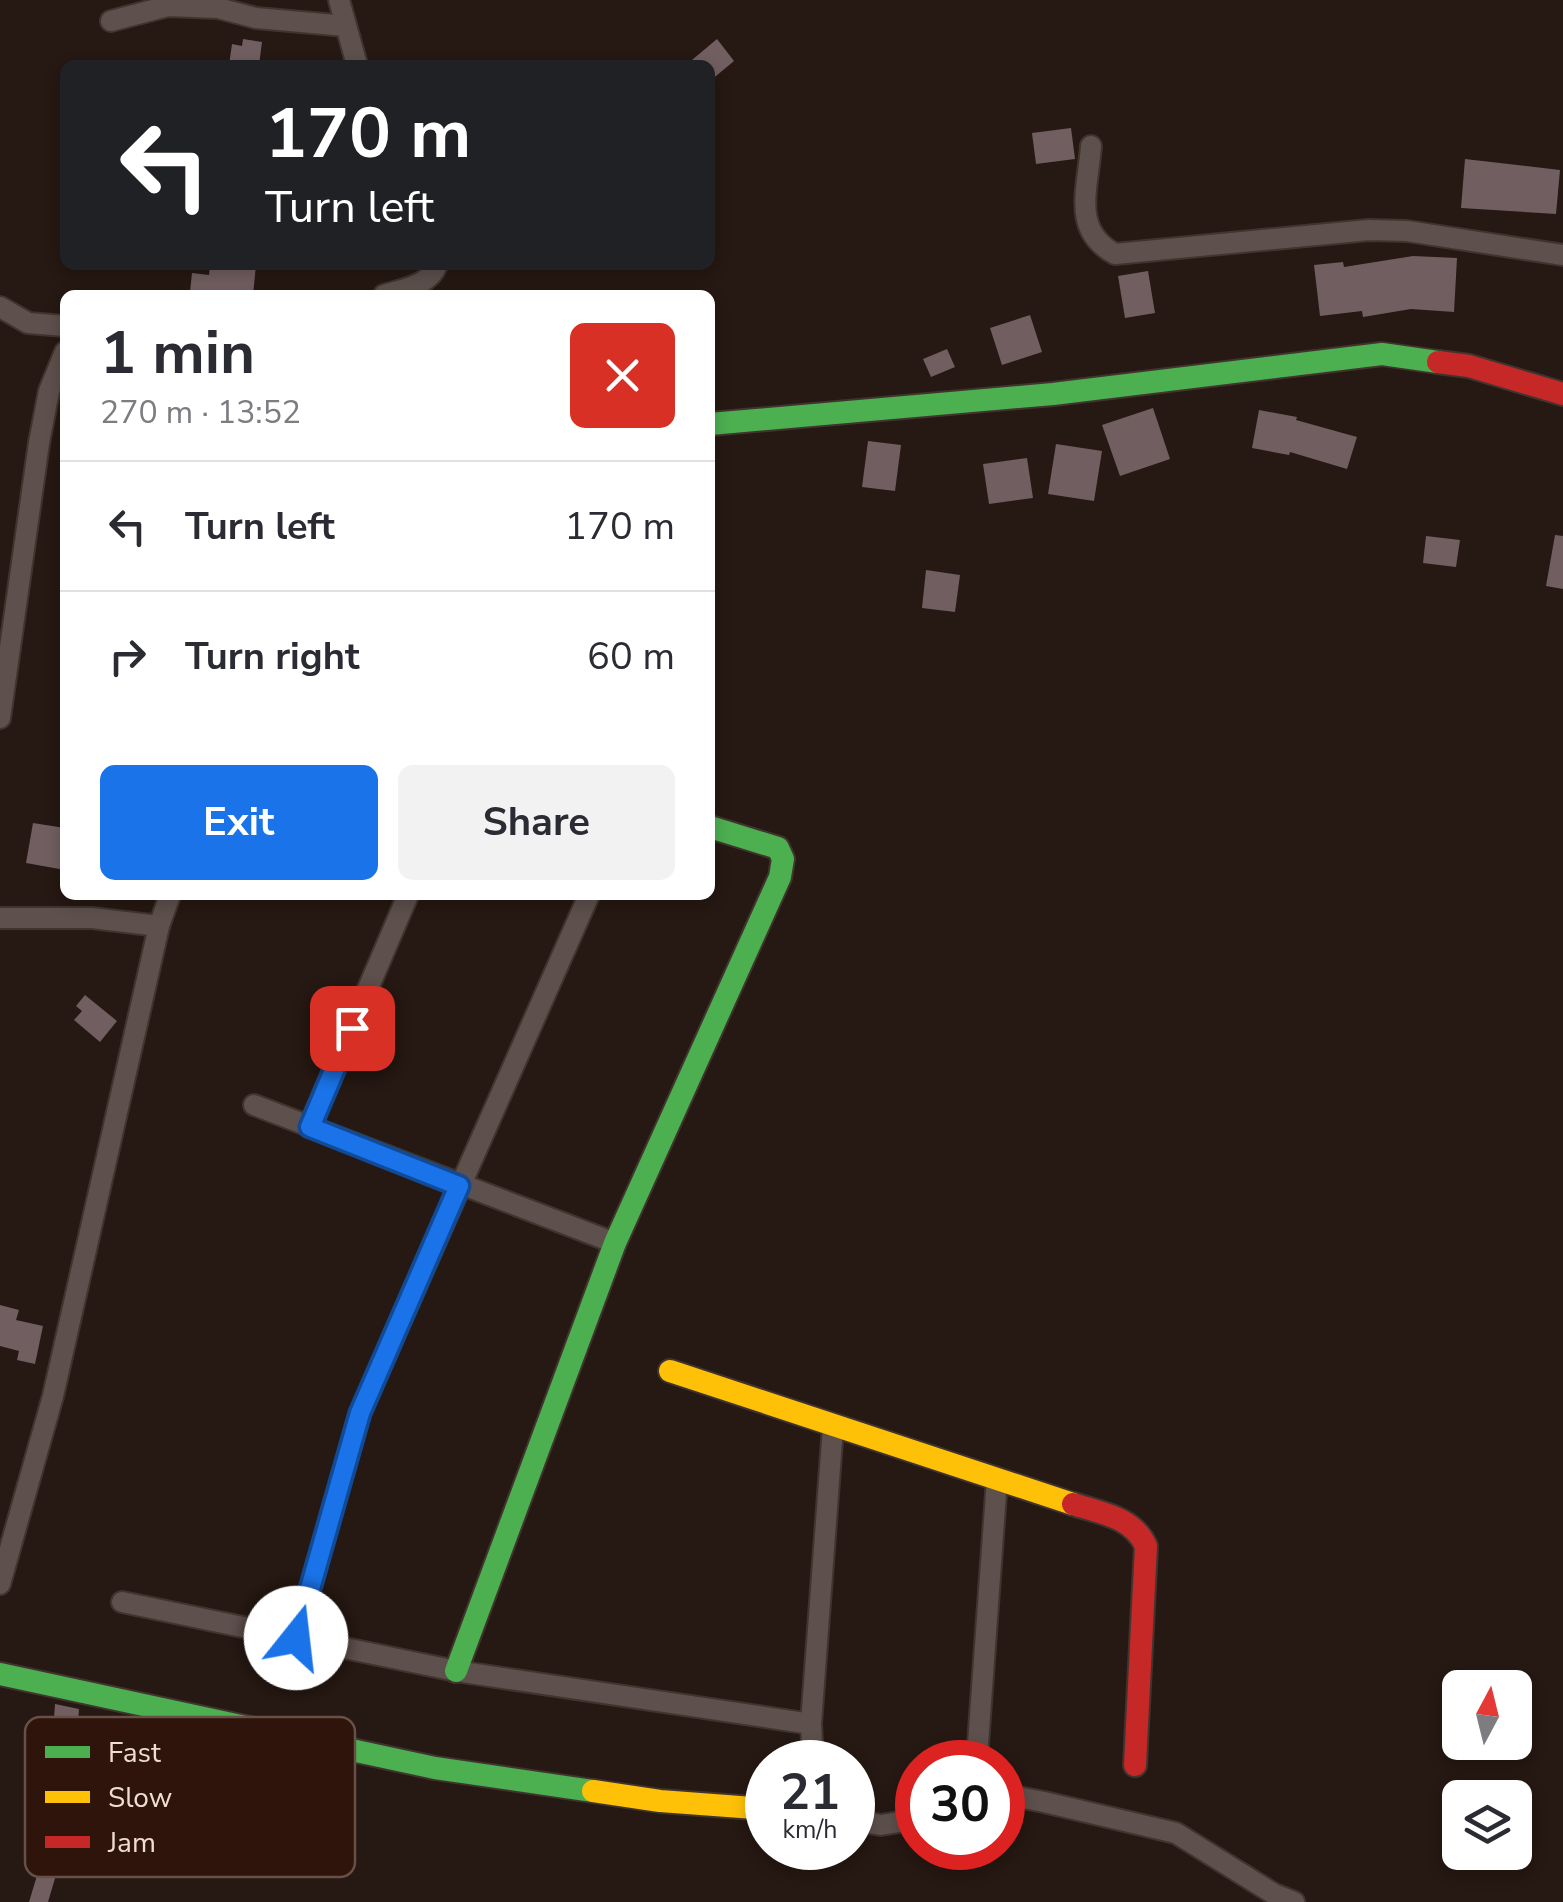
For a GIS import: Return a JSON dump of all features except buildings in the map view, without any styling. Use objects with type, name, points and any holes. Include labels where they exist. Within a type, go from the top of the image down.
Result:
[{"type":"street","points":[[338,0],[355,60]]},
{"type":"street","points":[[111,21],[168,6],[218,8],[256,18],[346,26]]},
{"type":"street","points":[[1091,146],[1088,231],[1097,244],[1115,254],[1369,230],[1421,232],[1563,254]]},
{"type":"street","points":[[402,290],[433,275],[435,270]]},
{"type":"street","points":[[0,307],[28,323],[60,326]]},
{"type":"street","points":[[715,424],[1053,394],[1382,354],[1469,366],[1563,394]]},
{"type":"street","points":[[0,718],[39,444],[49,391],[60,364]]},
{"type":"street","points":[[456,1672],[615,1243],[780,878],[783,859],[778,848],[715,829]]},
{"type":"street","points":[[0,1584],[53,1396],[159,926],[168,900]]},
{"type":"street","points":[[310,1127],[406,900]]},
{"type":"street","points":[[296,1638],[360,1413],[587,900]]},
{"type":"street","points":[[0,918],[92,918],[159,926]]},
{"type":"street","points":[[254,1105],[615,1243]]},
{"type":"street","points":[[670,1371],[1126,1520],[1140,1532],[1146,1546],[1135,1764]]},
{"type":"street","points":[[812,1740],[833,1427]]},
{"type":"street","points":[[978,1740],[997,1479]]},
{"type":"street","points":[[122,1602],[456,1672],[811,1724]]},
{"type":"street","points":[[0,1674],[199,1717]]},
{"type":"street","points":[[355,1751],[436,1768],[660,1800],[745,1807]]},
{"type":"street","points":[[1025,1798],[1176,1833],[1274,1894],[1294,1902]]},
{"type":"traffic: fast","points":[[715,424],[1053,394],[1382,354],[1438,362]]},
{"type":"traffic: fast","points":[[456,1671],[615,1243],[780,877],[783,859],[778,848],[715,829]]},
{"type":"traffic: fast","points":[[0,1674],[199,1717]]},
{"type":"traffic: fast","points":[[355,1751],[435,1768],[593,1791]]},
{"type":"traffic: slow","points":[[670,1371],[1073,1504]]},
{"type":"traffic: slow","points":[[593,1791],[745,1807]]},
{"type":"traffic: jam","points":[[1438,362],[1469,366],[1563,394]]},
{"type":"traffic: jam","points":[[1073,1504],[1125,1522],[1146,1546],[1135,1765]]},
{"type":"route","points":[[296,1638],[360,1413],[459,1186],[310,1127],[352,1028]]}]
